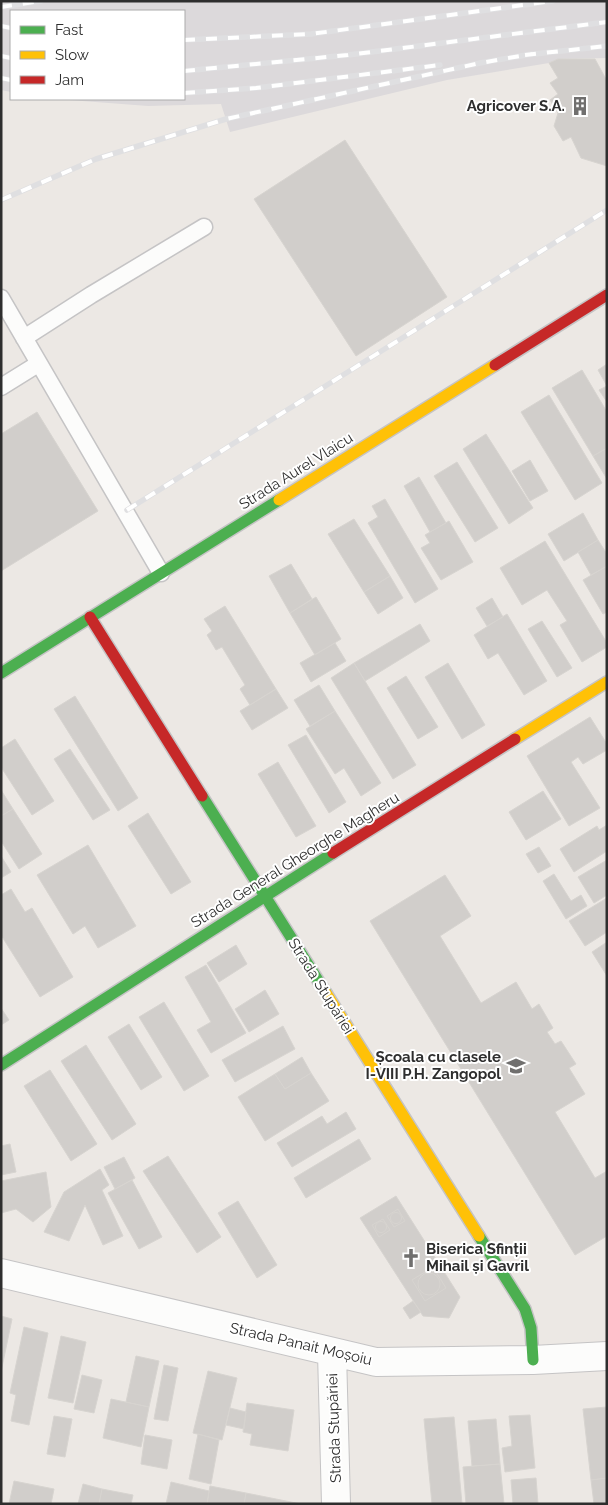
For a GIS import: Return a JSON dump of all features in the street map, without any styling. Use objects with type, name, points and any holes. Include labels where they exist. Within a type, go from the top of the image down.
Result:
[{"type":"street","name":"Strada Aurel Vlaicu","points":[[1,673],[607,294]]},
{"type":"street","name":"Strada Stupăriei","points":[[90,617],[525,1309],[531,1328],[533,1360]]},
{"type":"street","name":"Strada General Gheorghe Magheru","points":[[1,1065],[265,896],[604,691]]},
{"type":"street","name":"Strada Panait Moșoiu","points":[[1,1273],[376,1362],[533,1360],[607,1356]]},
{"type":"street","name":"Strada Stupăriei","points":[[332,1353],[336,1504]]},
{"type":"lane","points":[[24,338],[90,295],[204,227]]},
{"type":"lane","points":[[1,298],[161,573]]},
{"type":"lane","points":[[1,387],[38,364]]},
{"type":"shaded area","points":[[1,1],[607,1],[607,58],[558,59],[549,63],[447,80],[230,132],[221,104],[148,106],[69,100],[185,100],[185,10],[10,10],[10,92],[1,90]]},
{"type":"building","name":"Agricover S.A.","points":[[558,59],[595,59],[607,81],[607,166],[581,158],[571,137],[563,141],[554,126],[558,113],[550,100],[558,94],[550,83],[558,78],[549,63]]},
{"type":"building","points":[[345,140],[447,297],[356,356],[254,199]]},
{"type":"building","points":[[607,364],[607,386],[598,370]]},
{"type":"building","points":[[582,370],[607,412],[607,448],[593,456],[552,388]]},
{"type":"building","points":[[607,386],[607,402],[599,390]]},
{"type":"building","points":[[549,395],[602,483],[575,500],[521,412]]},
{"type":"building","points":[[37,412],[98,511],[1,571],[1,434]]},
{"type":"building","points":[[486,434],[533,508],[509,524],[463,449]]},
{"type":"building","points":[[607,448],[607,479],[593,456]]},
{"type":"building","points":[[530,460],[548,491],[530,501],[512,471]]},
{"type":"building","points":[[457,462],[498,528],[475,542],[434,476]]},
{"type":"building","points":[[419,477],[446,523],[430,532],[404,486]]},
{"type":"building","points":[[385,499],[438,589],[415,603],[368,523],[378,517],[372,506]]},
{"type":"building","points":[[583,513],[598,540],[564,561],[548,534]]},
{"type":"building","points":[[354,519],[390,576],[364,592],[328,534]]},
{"type":"building","points":[[449,521],[473,562],[441,580],[421,548],[430,543],[425,535]]},
{"type":"building","points":[[598,540],[607,554],[607,566],[591,575],[578,552]]},
{"type":"building","points":[[545,541],[607,643],[607,647],[582,662],[560,625],[567,621],[547,590],[522,605],[500,568]]},
{"type":"building","points":[[291,564],[312,599],[290,613],[269,576]]},
{"type":"building","points":[[607,566],[607,612],[603,614],[583,580]]},
{"type":"building","points":[[390,576],[403,598],[378,614],[364,592]]},
{"type":"building","points":[[316,597],[341,639],[315,655],[290,613]]},
{"type":"building","points":[[492,598],[503,617],[487,626],[476,608]]},
{"type":"building","points":[[225,606],[276,689],[250,705],[240,689],[245,685],[222,647],[216,650],[207,635],[212,631],[204,619]]},
{"type":"building","points":[[507,614],[547,681],[524,695],[498,653],[488,659],[474,635]]},
{"type":"building","points":[[542,621],[572,668],[557,677],[528,629]]},
{"type":"building","points":[[420,624],[430,641],[365,681],[354,663]]},
{"type":"building","points":[[335,643],[346,661],[311,682],[300,663]]},
{"type":"building","points":[[354,663],[416,765],[393,779],[331,678]]},
{"type":"building","points":[[448,663],[485,725],[462,739],[425,677]]},
{"type":"building","points":[[406,676],[438,727],[418,739],[387,688]]},
{"type":"building","points":[[319,685],[335,711],[310,726],[294,700]]},
{"type":"building","points":[[276,689],[288,708],[252,730],[240,711]]},
{"type":"building","points":[[75,696],[138,798],[118,811],[54,709]]},
{"type":"building","points":[[335,711],[381,783],[361,796],[344,768],[335,774],[306,729]]},
{"type":"building","points":[[590,717],[607,744],[607,750],[583,764],[578,757],[571,762],[600,808],[569,826],[527,756]]},
{"type":"building","points":[[306,735],[346,802],[329,813],[288,745]]},
{"type":"building","points":[[15,739],[54,801],[32,815],[1,767],[1,748]]},
{"type":"building","points":[[70,749],[110,810],[93,820],[54,759]]},
{"type":"building","points":[[278,762],[316,826],[296,837],[258,774]]},
{"type":"building","points":[[1,790],[13,809],[1,816]]},
{"type":"building","points":[[543,791],[561,819],[526,840],[509,812]]},
{"type":"building","points":[[13,809],[42,854],[19,869],[1,841],[1,816]]},
{"type":"building","points":[[148,813],[191,882],[171,894],[128,826]]},
{"type":"building","points":[[607,825],[607,851],[574,872],[560,849],[597,826],[599,830]]},
{"type":"building","points":[[88,845],[136,926],[98,948],[85,926],[73,934],[37,875]]},
{"type":"building","points":[[539,847],[551,866],[538,873],[526,854]]},
{"type":"building","points":[[1,856],[11,872],[1,878]]},
{"type":"building","points":[[607,860],[607,895],[594,903],[578,877]]},
{"type":"building","points":[[554,874],[571,901],[581,895],[587,906],[566,919],[543,881]]},
{"type":"building","name":"Școala cu clasele I-VIII P.H. Zangopol","points":[[445,875],[471,916],[440,936],[481,1003],[516,982],[532,1009],[539,1004],[553,1028],[547,1032],[555,1044],[561,1041],[576,1064],[569,1068],[585,1094],[555,1112],[595,1178],[607,1171],[607,1236],[575,1255],[370,921]]},
{"type":"building","points":[[11,889],[25,912],[32,908],[73,977],[40,997],[1,935],[1,895]]},
{"type":"building","points":[[607,898],[607,932],[585,946],[569,921]]},
{"type":"building","points":[[607,942],[607,976],[592,952]]},
{"type":"building","points":[[236,945],[247,964],[219,982],[207,963]]},
{"type":"building","points":[[206,965],[246,1033],[211,1053],[197,1030],[211,1022],[185,977]]},
{"type":"building","points":[[265,990],[279,1014],[249,1032],[235,1009]]},
{"type":"building","points":[[164,1002],[209,1076],[184,1091],[139,1017]]},
{"type":"building","points":[[1,1008],[9,1020],[1,1025]]},
{"type":"building","points":[[129,1024],[162,1077],[141,1090],[108,1037]]},
{"type":"building","points":[[283,1026],[295,1049],[235,1082],[222,1060]]},
{"type":"building","points":[[86,1045],[136,1124],[112,1140],[61,1061]]},
{"type":"building","points":[[302,1057],[311,1073],[285,1089],[275,1074]]},
{"type":"building","points":[[50,1070],[97,1144],[71,1161],[24,1086]]},
{"type":"building","points":[[311,1073],[329,1101],[265,1141],[238,1097],[275,1074],[285,1089]]},
{"type":"building","points":[[346,1112],[356,1129],[292,1167],[277,1143],[322,1116],[327,1124]]},
{"type":"building","points":[[359,1139],[371,1159],[306,1198],[294,1178]]},
{"type":"building","points":[[10,1144],[16,1172],[1,1175],[1,1146]]},
{"type":"building","points":[[168,1156],[221,1237],[197,1253],[143,1171]]},
{"type":"building","points":[[124,1157],[135,1178],[115,1189],[104,1167]]},
{"type":"building","points":[[100,1169],[109,1185],[102,1190],[123,1236],[103,1245],[85,1205],[69,1241],[44,1232],[64,1192]]},
{"type":"building","points":[[46,1172],[51,1207],[33,1222],[16,1209],[1,1213],[1,1181]]},
{"type":"building","points":[[132,1180],[162,1237],[139,1249],[108,1193]]},
{"type":"building","name":"Biserica Sfinții Mihail și Gavril","points":[[396,1196],[460,1297],[449,1318],[423,1316],[360,1218]]},
{"type":"building","points":[[238,1201],[277,1265],[257,1278],[218,1213]]},
{"type":"building","points":[[398,1209],[405,1221],[394,1227],[387,1216]]},
{"type":"building","points":[[396,1212],[402,1218],[396,1224],[390,1218]]},
{"type":"building","points":[[383,1219],[390,1230],[379,1237],[372,1225]]},
{"type":"building","points":[[381,1221],[387,1227],[381,1233],[375,1227]]},
{"type":"building","points":[[433,1267],[446,1288],[425,1301],[412,1280]]},
{"type":"building","points":[[429,1273],[437,1276],[440,1284],[437,1292],[429,1295],[421,1292],[418,1284],[421,1276]]},
{"type":"building","points":[[413,1301],[421,1312],[410,1319],[403,1308]]},
{"type":"building","points":[[1,1316],[12,1319],[1,1372]]},
{"type":"building","points":[[24,1327],[48,1333],[29,1425],[11,1421],[16,1395],[10,1393]]},
{"type":"building","points":[[61,1336],[86,1342],[73,1403],[48,1398]]},
{"type":"building","points":[[136,1356],[159,1361],[149,1407],[126,1402]]},
{"type":"building","points":[[164,1365],[178,1368],[168,1421],[154,1419]]},
{"type":"building","points":[[208,1371],[237,1378],[222,1440],[193,1433]]},
{"type":"building","points":[[82,1375],[102,1380],[94,1413],[74,1409]]},
{"type":"building","points":[[111,1399],[149,1407],[141,1447],[103,1438]]},
{"type":"building","points":[[247,1403],[294,1410],[288,1451],[250,1445],[252,1434],[243,1432]]},
{"type":"building","points":[[607,1407],[607,1478],[591,1480],[583,1409]]},
{"type":"building","points":[[230,1408],[246,1412],[244,1429],[226,1425]]},
{"type":"building","points":[[530,1415],[535,1468],[505,1472],[502,1448],[512,1446],[509,1416]]},
{"type":"building","points":[[54,1416],[72,1419],[65,1457],[47,1454]]},
{"type":"building","points":[[454,1417],[462,1504],[432,1504],[424,1419]]},
{"type":"building","points":[[496,1419],[500,1464],[472,1466],[468,1421]]},
{"type":"building","points":[[198,1434],[219,1440],[211,1484],[189,1479]]},
{"type":"building","points":[[145,1435],[172,1440],[167,1469],[141,1464]]},
{"type":"building","points":[[500,1464],[504,1504],[466,1504],[463,1467]]},
{"type":"building","points":[[536,1478],[538,1504],[513,1504],[511,1480]]},
{"type":"building","points":[[607,1478],[607,1504],[594,1504],[591,1480]]},
{"type":"building","points":[[14,1481],[54,1489],[51,1504],[9,1504]]},
{"type":"building","points":[[171,1482],[209,1491],[207,1504],[166,1504]]},
{"type":"building","points":[[83,1484],[102,1489],[99,1504],[78,1504]]},
{"type":"building","points":[[210,1486],[246,1493],[244,1504],[207,1504]]},
{"type":"building","points":[[102,1489],[133,1495],[131,1504],[99,1504]]},
{"type":"building","points":[[246,1493],[301,1504],[244,1504]]},
{"type":"railway","points":[[1,7],[41,1]]},
{"type":"railway","points":[[185,40],[311,34],[553,1]]},
{"type":"railway","points":[[185,71],[348,55],[607,22]]},
{"type":"railway","points":[[1,26],[10,28]]},
{"type":"railway","points":[[525,55],[607,46]]},
{"type":"railway","points":[[1,200],[96,159],[226,119],[480,63],[532,54]]},
{"type":"railway","points":[[1,56],[10,58]]},
{"type":"railway","points":[[185,93],[256,88],[440,65]]},
{"type":"railway","points":[[1,78],[10,80]]},
{"type":"railway","points":[[127,510],[607,210]]},
{"type":"traffic: fast","points":[[1,673],[279,500]]},
{"type":"traffic: fast","points":[[202,796],[326,993]]},
{"type":"traffic: fast","points":[[1,1065],[333,853]]},
{"type":"traffic: fast","points":[[479,1236],[525,1309],[531,1328],[533,1360]]},
{"type":"traffic: slow","points":[[279,500],[495,365]]},
{"type":"traffic: slow","points":[[515,739],[607,682]]},
{"type":"traffic: slow","points":[[326,993],[479,1236]]},
{"type":"traffic: jam","points":[[495,365],[607,295]]},
{"type":"traffic: jam","points":[[90,617],[202,796]]},
{"type":"traffic: jam","points":[[333,853],[515,739]]},
{"type":"place","name":"Agricover S.A.","points":[[580,106]]},
{"type":"place","name":"Școala cu clasele I-VIII P.H. Zangopol","points":[[516,1066]]},
{"type":"place","name":"Biserica Sfinții Mihail și Gavril","points":[[411,1258]]}]
